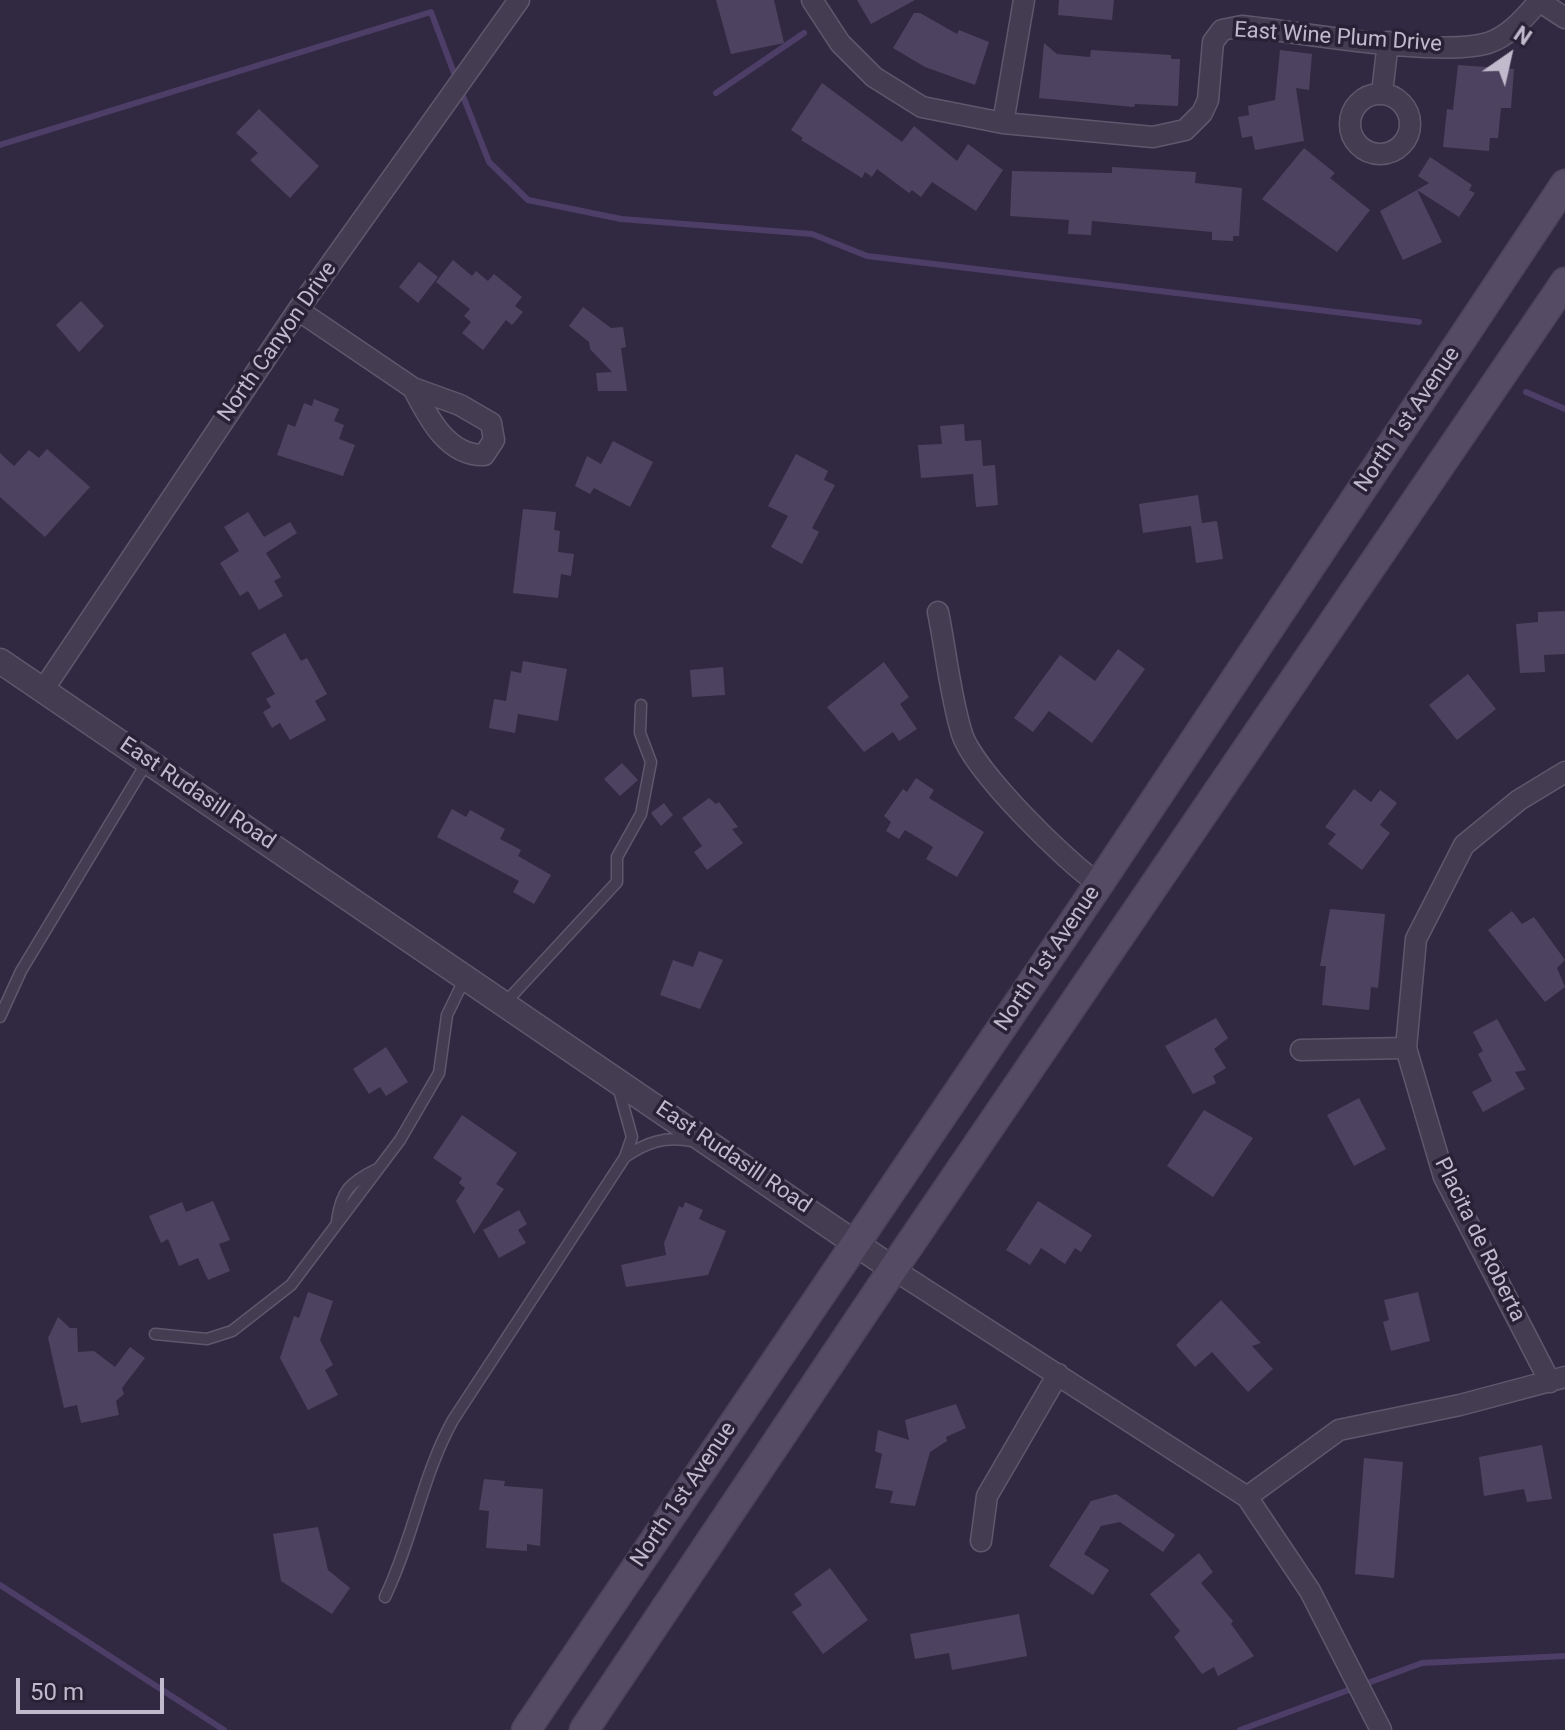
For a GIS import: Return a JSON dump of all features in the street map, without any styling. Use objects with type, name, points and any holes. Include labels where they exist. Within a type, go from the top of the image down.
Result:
[{"type":"main road","name":"North 1st Avenue","points":[[526,1730],[1099,884],[1565,184]]},
{"type":"main road","name":"North 1st Avenue","points":[[584,1730],[893,1269],[1565,282]]},
{"type":"street","name":"North Canyon Drive","points":[[43,690],[298,310],[519,0]]},
{"type":"street","name":"East Wine Plum Drive","points":[[812,0],[840,43],[874,77],[922,107],[1003,123],[1165,136],[1185,130],[1205,108],[1213,42],[1222,30],[1242,26],[1448,47],[1489,43],[1513,30],[1540,1]]},
{"type":"street","points":[[1003,123],[1024,0]]},
{"type":"street","points":[[1540,1],[1565,18]]},
{"type":"street","points":[[1382,93],[1388,42]]},
{"type":"street","points":[[298,310],[413,388]]},
{"type":"street","points":[[938,612],[963,737],[1009,800],[1081,872],[1099,884]]},
{"type":"street","name":"East Rudasill Road","points":[[0,661],[855,1240],[893,1269],[1247,1497],[1310,1591],[1381,1730]]},
{"type":"street","name":"Placita de Roberta","points":[[1557,1380],[1444,1177],[1406,1048],[1416,939],[1464,845],[1519,800],[1565,772]]},
{"type":"street","points":[[1301,1050],[1406,1048]]},
{"type":"street","points":[[981,1541],[987,1496],[1058,1374]]},
{"type":"street","points":[[1247,1497],[1339,1430],[1557,1380]]},
{"type":"lane","points":[[505,1003],[617,882],[617,857],[641,814],[651,762],[640,733],[641,705]]},
{"type":"lane","points":[[0,1017],[21,971],[148,761]]},
{"type":"lane","points":[[155,1334],[207,1339],[232,1331],[291,1285],[379,1168],[439,1073],[447,1015],[466,977]]},
{"type":"lane","points":[[385,1597],[404,1556],[434,1455],[453,1420],[625,1157],[632,1137],[621,1093],[608,1073]]},
{"type":"lane","points":[[625,1157],[644,1144],[671,1137],[714,1145]]},
{"type":"building","points":[[716,0],[774,0],[784,43],[731,54]]},
{"type":"building","points":[[857,0],[915,0],[871,24]]},
{"type":"building","points":[[1059,0],[1114,0],[1112,20],[1058,15]]},
{"type":"building","points":[[914,13],[920,13],[957,34],[959,30],[989,42],[975,85],[925,67],[893,48]]},
{"type":"building","points":[[1044,43],[1057,54],[1090,57],[1091,50],[1171,55],[1171,59],[1180,59],[1178,106],[1135,104],[1134,107],[1039,98]]},
{"type":"building","points":[[1280,50],[1312,54],[1309,90],[1296,88],[1304,141],[1255,150],[1252,136],[1242,138],[1238,117],[1249,115],[1248,106],[1275,100]]},
{"type":"building","points":[[1458,65],[1514,69],[1511,108],[1501,108],[1498,138],[1490,138],[1489,151],[1443,147],[1447,109],[1453,110]]},
{"type":"building","points":[[822,83],[902,142],[914,126],[957,161],[968,144],[1003,170],[976,211],[932,182],[921,197],[912,190],[909,193],[877,169],[872,177],[865,172],[862,178],[801,140],[803,138],[791,130]]},
{"type":"building","points":[[259,109],[319,166],[290,198],[250,160],[258,153],[236,133]]},
{"type":"building","points":[[1304,148],[1335,173],[1330,178],[1370,210],[1337,252],[1262,199]]},
{"type":"building","points":[[1430,157],[1472,185],[1469,190],[1475,193],[1459,217],[1417,190],[1442,242],[1403,260],[1380,211],[1429,183],[1418,176]]},
{"type":"building","points":[[1112,167],[1196,172],[1195,183],[1242,188],[1239,236],[1233,236],[1233,241],[1212,240],[1212,232],[1092,221],[1091,235],[1068,234],[1069,220],[1010,216],[1012,171],[1112,173]]},
{"type":"building","points":[[453,260],[472,276],[476,271],[488,281],[494,274],[522,297],[515,306],[523,312],[512,325],[506,320],[483,350],[462,333],[471,322],[464,316],[470,309],[436,282]]},
{"type":"building","points":[[419,262],[438,277],[418,303],[399,287]]},
{"type":"building","points":[[81,301],[104,326],[79,352],[56,325]]},
{"type":"building","points":[[583,307],[611,328],[623,327],[626,347],[621,348],[627,391],[598,391],[596,373],[612,372],[590,349],[589,342],[569,326]]},
{"type":"building","points":[[314,399],[339,409],[334,421],[344,425],[339,439],[355,445],[343,476],[277,455],[288,424],[295,427],[304,403],[312,406]]},
{"type":"building","points":[[964,424],[965,441],[981,440],[983,466],[995,465],[998,505],[976,507],[973,474],[921,478],[918,445],[942,444],[940,426]]},
{"type":"building","points":[[613,441],[653,462],[630,507],[594,488],[590,494],[575,486],[587,456],[601,464]]},
{"type":"building","points":[[47,449],[90,487],[45,537],[0,497],[0,453],[14,466],[29,450],[39,458]]},
{"type":"building","points":[[796,454],[828,471],[824,480],[835,485],[812,528],[819,532],[802,564],[771,547],[788,516],[768,506]]},
{"type":"building","points":[[1198,495],[1202,523],[1217,521],[1223,559],[1196,563],[1191,526],[1143,533],[1139,504]]},
{"type":"building","points":[[523,509],[556,512],[554,530],[560,531],[558,552],[574,554],[571,576],[561,574],[558,598],[513,593]]},
{"type":"building","points":[[248,512],[264,537],[290,522],[297,533],[266,553],[281,577],[274,581],[283,596],[259,610],[248,591],[240,596],[220,563],[239,551],[224,527]]},
{"type":"building","points":[[1565,611],[1565,654],[1544,655],[1545,672],[1520,673],[1516,624],[1538,622],[1538,612]]},
{"type":"building","points":[[285,633],[301,661],[307,658],[327,694],[315,701],[326,720],[290,740],[280,723],[272,728],[263,712],[271,707],[266,699],[275,694],[251,653]]},
{"type":"building","points":[[1118,649],[1145,669],[1092,743],[1049,711],[1033,732],[1014,718],[1060,655],[1095,681]]},
{"type":"building","points":[[523,661],[567,669],[558,721],[518,714],[515,733],[489,728],[494,699],[506,701],[511,671],[521,673]]},
{"type":"building","points":[[884,662],[909,697],[900,704],[917,729],[899,741],[893,732],[864,752],[827,707]]},
{"type":"building","points":[[723,667],[725,695],[692,697],[690,670]]},
{"type":"building","points":[[1468,674],[1496,709],[1457,740],[1429,705]]},
{"type":"building","points":[[622,763],[638,780],[620,796],[604,779]]},
{"type":"building","points":[[916,778],[934,790],[929,798],[984,832],[957,877],[926,859],[933,847],[905,830],[899,839],[886,831],[891,822],[884,816],[903,789],[907,792]]},
{"type":"building","points":[[1354,789],[1371,802],[1380,790],[1397,803],[1380,825],[1390,833],[1362,870],[1328,844],[1336,834],[1325,827]]},
{"type":"building","points":[[709,798],[716,804],[719,802],[738,827],[732,829],[743,843],[707,870],[694,852],[702,846],[682,818]]},
{"type":"building","points":[[664,803],[673,815],[661,826],[651,813]]},
{"type":"building","points":[[452,809],[466,817],[470,810],[505,829],[500,839],[521,850],[518,856],[551,875],[534,904],[513,892],[519,881],[437,837]]},
{"type":"building","points":[[1330,909],[1385,914],[1378,988],[1371,987],[1369,1010],[1322,1005],[1326,966],[1320,966]]},
{"type":"building","points":[[1512,911],[1522,924],[1534,917],[1565,960],[1557,968],[1565,987],[1545,1002],[1488,930]]},
{"type":"building","points":[[699,951],[723,960],[700,1009],[660,995],[673,960],[693,967]]},
{"type":"building","points":[[1216,1018],[1228,1038],[1214,1049],[1226,1068],[1213,1076],[1216,1083],[1193,1094],[1165,1046]]},
{"type":"building","points":[[1497,1019],[1526,1070],[1515,1072],[1525,1089],[1483,1112],[1472,1092],[1492,1081],[1478,1054],[1483,1051],[1473,1032]]},
{"type":"building","points":[[386,1047],[408,1082],[386,1096],[380,1087],[369,1094],[353,1069]]},
{"type":"building","points":[[1359,1098],[1386,1149],[1354,1166],[1327,1115]]},
{"type":"building","points":[[1204,1110],[1253,1138],[1213,1197],[1167,1166]]},
{"type":"building","points":[[462,1115],[517,1153],[496,1184],[504,1189],[474,1234],[456,1201],[465,1188],[459,1183],[462,1178],[433,1158]]},
{"type":"building","points":[[213,1201],[230,1240],[219,1244],[230,1271],[208,1280],[198,1258],[179,1266],[168,1239],[161,1243],[149,1216],[182,1202],[186,1212]]},
{"type":"building","points":[[1038,1201],[1092,1235],[1081,1252],[1075,1248],[1065,1264],[1041,1248],[1030,1265],[1006,1250]]},
{"type":"building","points":[[685,1202],[703,1210],[699,1219],[726,1231],[708,1275],[626,1287],[621,1265],[666,1255],[664,1243],[679,1206],[683,1208]]},
{"type":"building","points":[[519,1210],[527,1224],[518,1230],[526,1243],[499,1258],[483,1230]]},
{"type":"building","points":[[308,1292],[333,1301],[320,1340],[333,1365],[325,1370],[338,1395],[308,1410],[280,1358],[294,1316],[299,1318]]},
{"type":"building","points":[[1418,1292],[1430,1341],[1391,1351],[1383,1322],[1389,1320],[1384,1300]]},
{"type":"building","points":[[1221,1300],[1261,1343],[1252,1346],[1273,1369],[1248,1392],[1212,1352],[1195,1367],[1176,1345]]},
{"type":"building","points":[[58,1317],[70,1328],[77,1328],[78,1352],[94,1351],[115,1367],[130,1347],[145,1358],[122,1388],[124,1394],[116,1401],[119,1415],[81,1423],[77,1405],[64,1408],[48,1338]]},
{"type":"building","points":[[956,1404],[966,1428],[946,1437],[947,1441],[930,1452],[915,1506],[890,1503],[893,1491],[875,1488],[882,1454],[875,1451],[878,1430],[909,1440],[905,1420]]},
{"type":"building","points":[[1542,1445],[1552,1499],[1527,1502],[1524,1489],[1484,1496],[1479,1457]]},
{"type":"building","points":[[1364,1458],[1403,1462],[1394,1578],[1355,1574]]},
{"type":"building","points":[[484,1479],[505,1481],[504,1486],[543,1489],[540,1546],[527,1544],[527,1551],[486,1548],[489,1511],[479,1510]]},
{"type":"building","points":[[1116,1494],[1175,1535],[1163,1552],[1120,1522],[1101,1526],[1084,1554],[1109,1570],[1093,1595],[1049,1566],[1091,1501]]},
{"type":"building","points":[[318,1527],[328,1570],[350,1588],[332,1614],[281,1581],[273,1534]]},
{"type":"building","points":[[1199,1553],[1213,1572],[1201,1583],[1233,1621],[1231,1624],[1254,1656],[1218,1676],[1214,1667],[1202,1674],[1174,1637],[1180,1631],[1150,1594]]},
{"type":"building","points":[[830,1568],[868,1620],[823,1654],[792,1612],[802,1605],[794,1594]]},
{"type":"building","points":[[1019,1614],[1027,1656],[952,1670],[949,1653],[915,1659],[910,1634]]},
{"type":"waterway","points":[[0,145],[431,12],[457,81]]},
{"type":"waterway","points":[[716,93],[804,33]]},
{"type":"waterway","points":[[461,91],[489,162],[528,200],[621,219],[812,234],[867,256],[1419,322]]},
{"type":"waterway","points":[[1526,392],[1565,409]]},
{"type":"waterway","points":[[0,1585],[224,1730]]},
{"type":"waterway","points":[[1240,1730],[1422,1663],[1565,1656]]}]
